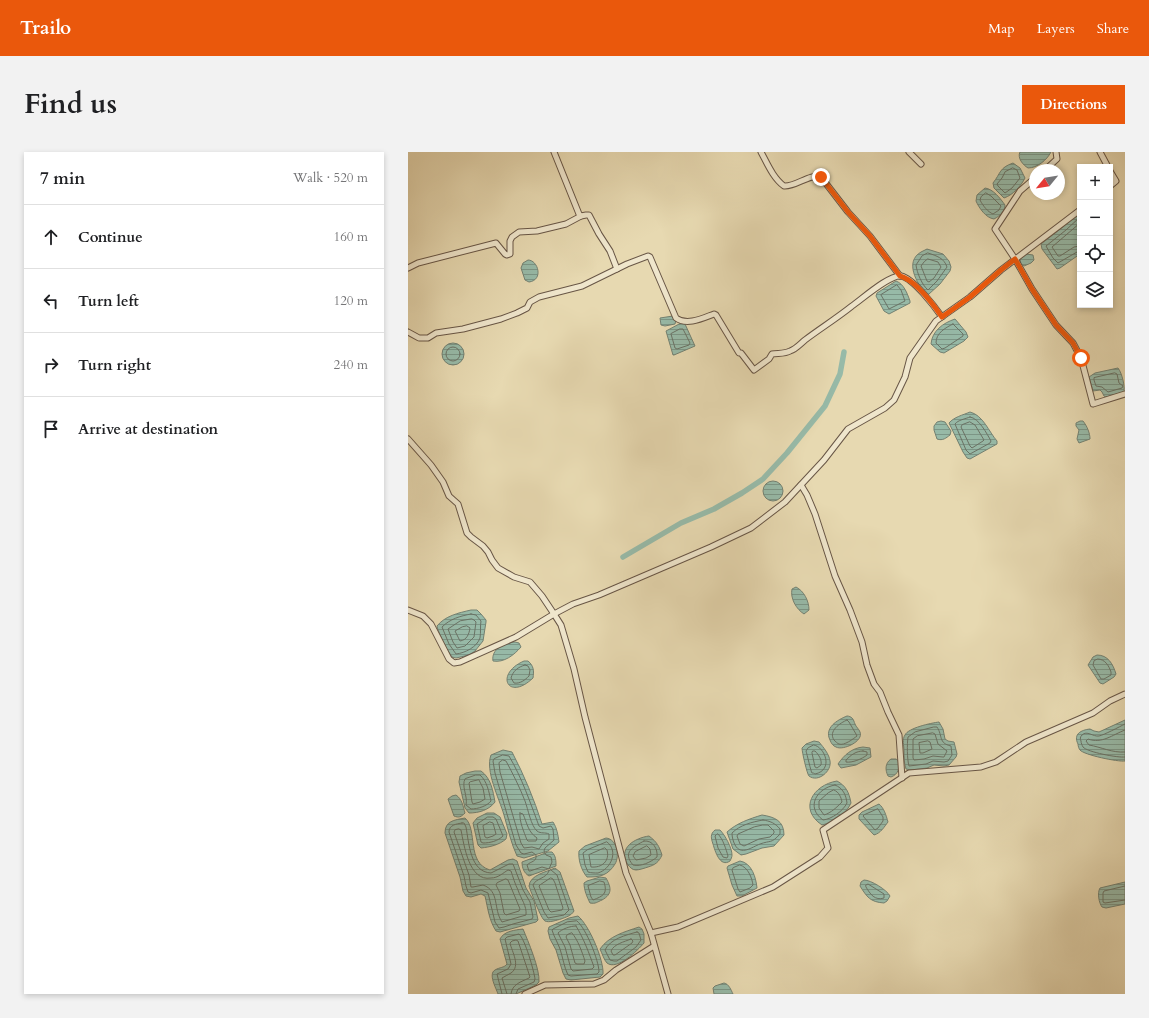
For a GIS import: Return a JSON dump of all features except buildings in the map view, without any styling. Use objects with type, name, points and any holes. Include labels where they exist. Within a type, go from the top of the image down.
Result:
[{"type":"street","points":[[554,152],[581,216]]},
{"type":"street","points":[[760,152],[780,183],[784,186],[791,186],[815,176],[821,177],[848,212],[874,241],[900,276]]},
{"type":"street","points":[[909,152],[921,164]]},
{"type":"street","points":[[1052,164],[1057,159],[1056,152]]},
{"type":"street","points":[[1100,152],[1106,164]]},
{"type":"street","points":[[1029,183],[1020,191],[995,229],[1056,325],[1073,343],[1081,358],[1093,404],[1125,394]]},
{"type":"street","points":[[408,610],[423,616],[431,624],[449,660],[454,663],[460,662],[516,637],[574,604],[599,595],[711,547],[751,528],[785,502],[824,460],[848,430],[885,408],[894,400],[905,377],[910,358],[936,321],[970,297],[1001,270],[1077,212]]},
{"type":"street","points":[[408,268],[418,263],[496,243],[504,254],[507,255],[510,254],[511,251],[510,241],[512,237],[519,232],[566,224],[581,216],[589,215],[610,251],[617,270]]},
{"type":"street","points":[[408,332],[420,338],[428,338],[436,333],[458,330],[501,320],[527,308],[530,302],[539,297],[582,286],[648,256],[650,257],[676,318],[678,320],[690,322],[714,314],[716,315],[736,350],[741,353],[754,370],[769,359],[772,354],[787,352],[794,349],[867,294],[891,278],[900,276],[912,282],[932,303],[942,317]]},
{"type":"street","points":[[408,439],[431,464],[443,482],[449,496],[458,504],[468,533],[471,537],[483,546],[498,568],[514,577],[530,582],[542,596],[560,626],[574,669],[584,717],[626,873],[651,934],[668,994]]},
{"type":"street","points":[[801,485],[815,514],[835,576],[862,642],[867,665],[874,684],[880,692],[899,735],[902,778]]},
{"type":"street","points":[[651,934],[678,927],[773,887],[820,858],[828,848],[823,830],[909,773],[981,767],[996,762],[1026,742],[1093,713],[1125,694]]},
{"type":"street","points":[[525,994],[545,985],[594,984],[604,980],[616,970],[654,946]]},
{"type":"water","points":[[1020,152],[1051,152],[1047,158],[1040,164],[1029,164],[1029,168],[1021,161],[1019,154]]},
{"type":"water","points":[[1013,163],[1020,168],[1025,178],[1011,195],[1004,198],[994,188],[993,183],[1005,167]]},
{"type":"water","points":[[985,188],[994,192],[1005,205],[1002,213],[994,219],[986,215],[981,210],[976,201],[977,195]]},
{"type":"water","points":[[1077,215],[1077,256],[1057,269],[1042,249],[1041,244]]},
{"type":"water","points":[[927,249],[943,254],[949,261],[951,267],[950,271],[940,284],[926,295],[916,279],[913,261],[916,256]]},
{"type":"water","points":[[1026,254],[1033,255],[1034,260],[1024,266],[1021,264],[1020,259]]},
{"type":"water","points":[[528,260],[532,261],[537,266],[538,270],[537,278],[529,282],[525,280],[521,268],[523,263]]},
{"type":"water","points":[[896,281],[899,282],[905,289],[910,303],[889,314],[884,311],[876,296],[877,293]]},
{"type":"water","points":[[673,316],[676,320],[675,324],[665,326],[661,325],[660,318]]},
{"type":"water","points":[[955,319],[966,332],[968,337],[944,353],[940,352],[931,344],[933,335],[942,325]]},
{"type":"water","points":[[681,323],[685,324],[695,346],[673,355],[666,331]]},
{"type":"water","points":[[453,343],[461,346],[464,354],[461,362],[453,365],[445,362],[442,354],[445,346]]},
{"type":"water","points":[[1118,368],[1123,380],[1124,392],[1106,397],[1100,390],[1093,391],[1089,377],[1095,373]]},
{"type":"water","points":[[970,412],[982,420],[997,441],[997,444],[970,459],[967,458],[963,452],[949,423]]},
{"type":"water","points":[[1083,421],[1086,425],[1090,439],[1079,443],[1077,439],[1079,430],[1076,423]]},
{"type":"water","points":[[937,422],[945,422],[951,431],[950,435],[941,440],[937,439],[934,426]]},
{"type":"water","points":[[773,481],[780,484],[783,491],[780,498],[773,501],[766,498],[763,491],[766,484]]},
{"type":"water","points":[[796,587],[804,594],[808,603],[809,610],[804,614],[798,609],[793,600],[792,589]]},
{"type":"water","points":[[471,610],[477,610],[486,620],[483,641],[475,651],[469,655],[456,658],[452,657],[445,646],[437,626],[448,617]]},
{"type":"water","points":[[515,642],[519,643],[521,647],[515,653],[505,660],[493,661],[494,653],[499,647]]},
{"type":"water","points":[[1101,655],[1110,661],[1116,674],[1103,684],[1100,683],[1088,665],[1093,657]]},
{"type":"water","points":[[524,661],[528,661],[531,665],[533,678],[524,685],[511,687],[507,678],[509,673],[515,666]]},
{"type":"water","points":[[847,716],[853,719],[855,725],[860,731],[859,739],[848,746],[839,748],[831,742],[829,736],[830,728],[836,722]]},
{"type":"water","points":[[1125,720],[1125,761],[1094,756],[1080,750],[1076,738],[1079,733],[1090,729],[1099,732]]},
{"type":"water","points":[[939,722],[943,729],[945,739],[954,742],[957,754],[956,757],[949,765],[934,765],[927,768],[911,770],[906,769],[903,743],[907,732],[915,728]]},
{"type":"water","points":[[814,741],[819,742],[823,747],[830,761],[827,772],[816,778],[809,776],[808,774],[802,748],[806,744]]},
{"type":"water","points":[[863,747],[870,748],[871,757],[856,765],[841,768],[838,764],[846,755],[852,750]]},
{"type":"water","points":[[503,750],[512,752],[521,769],[542,824],[553,822],[558,834],[559,842],[548,851],[524,858],[517,856],[491,777],[491,755]]},
{"type":"water","points":[[891,759],[896,759],[899,761],[899,768],[894,776],[891,777],[888,776],[886,769],[888,762]]},
{"type":"water","points":[[475,771],[481,771],[487,777],[491,785],[495,802],[484,810],[469,813],[465,808],[459,782],[460,776]]},
{"type":"water","points":[[837,781],[847,790],[851,803],[840,817],[822,825],[815,819],[811,812],[810,805],[812,798],[815,792],[821,787],[828,783]]},
{"type":"water","points":[[456,795],[463,805],[465,813],[459,817],[454,816],[448,799]]},
{"type":"water","points":[[879,804],[886,814],[888,822],[874,835],[859,819],[859,815]]},
{"type":"water","points":[[487,813],[494,813],[500,817],[507,834],[506,839],[500,843],[481,848],[478,845],[473,823],[477,818]]},
{"type":"water","points":[[762,815],[778,820],[784,830],[784,835],[774,846],[762,848],[741,855],[733,849],[727,832],[739,824]]},
{"type":"water","points":[[465,818],[469,823],[471,830],[475,853],[483,866],[490,870],[508,860],[513,859],[517,861],[526,888],[534,901],[538,920],[536,922],[500,932],[496,931],[490,919],[485,896],[481,894],[471,897],[466,896],[463,891],[460,877],[445,833],[445,829],[448,824],[454,820]]},
{"type":"water","points":[[715,830],[720,830],[722,832],[731,849],[732,857],[730,861],[726,863],[718,858],[715,851],[711,836]]},
{"type":"water","points":[[649,836],[657,844],[662,855],[653,865],[639,870],[633,870],[625,859],[626,849],[638,839]]},
{"type":"water","points":[[606,838],[613,841],[615,845],[617,857],[615,864],[610,871],[601,876],[587,877],[580,864],[579,851],[585,846]]},
{"type":"water","points":[[548,852],[552,852],[554,855],[556,866],[529,876],[523,868],[522,862]]},
{"type":"water","points":[[740,861],[748,865],[753,872],[757,888],[742,896],[737,896],[727,868],[728,866]]},
{"type":"water","points":[[555,868],[560,872],[574,911],[565,918],[547,922],[541,916],[529,886],[532,879]]},
{"type":"water","points":[[600,877],[606,878],[610,887],[609,893],[606,898],[595,903],[590,903],[585,891],[584,883]]},
{"type":"water","points":[[864,880],[875,883],[886,891],[890,896],[887,901],[884,903],[869,898],[860,886],[861,882]]},
{"type":"water","points":[[1125,882],[1125,904],[1106,908],[1102,907],[1099,898],[1100,888]]},
{"type":"water","points":[[578,916],[587,927],[595,943],[603,968],[603,974],[600,977],[571,980],[566,979],[556,950],[550,939],[548,931],[549,927],[569,918]]},
{"type":"water","points":[[639,927],[642,929],[644,934],[644,943],[632,955],[622,962],[611,965],[607,963],[600,949],[617,935]]},
{"type":"water","points":[[523,929],[536,963],[539,982],[536,985],[516,994],[498,994],[492,975],[495,970],[507,964],[500,939],[504,934],[513,930]]},
{"type":"water","points":[[724,983],[729,986],[733,994],[714,994],[713,988]]},
{"type":"waterway","points":[[623,557],[681,523],[714,509],[763,479],[787,453],[825,406],[840,374],[844,352]]},
{"type":"route","points":[[821,177],[841,204],[886,256],[900,276],[912,282],[928,298],[942,317],[970,297],[994,275],[1015,259],[1032,289],[1056,325],[1073,343],[1081,358]]}]
